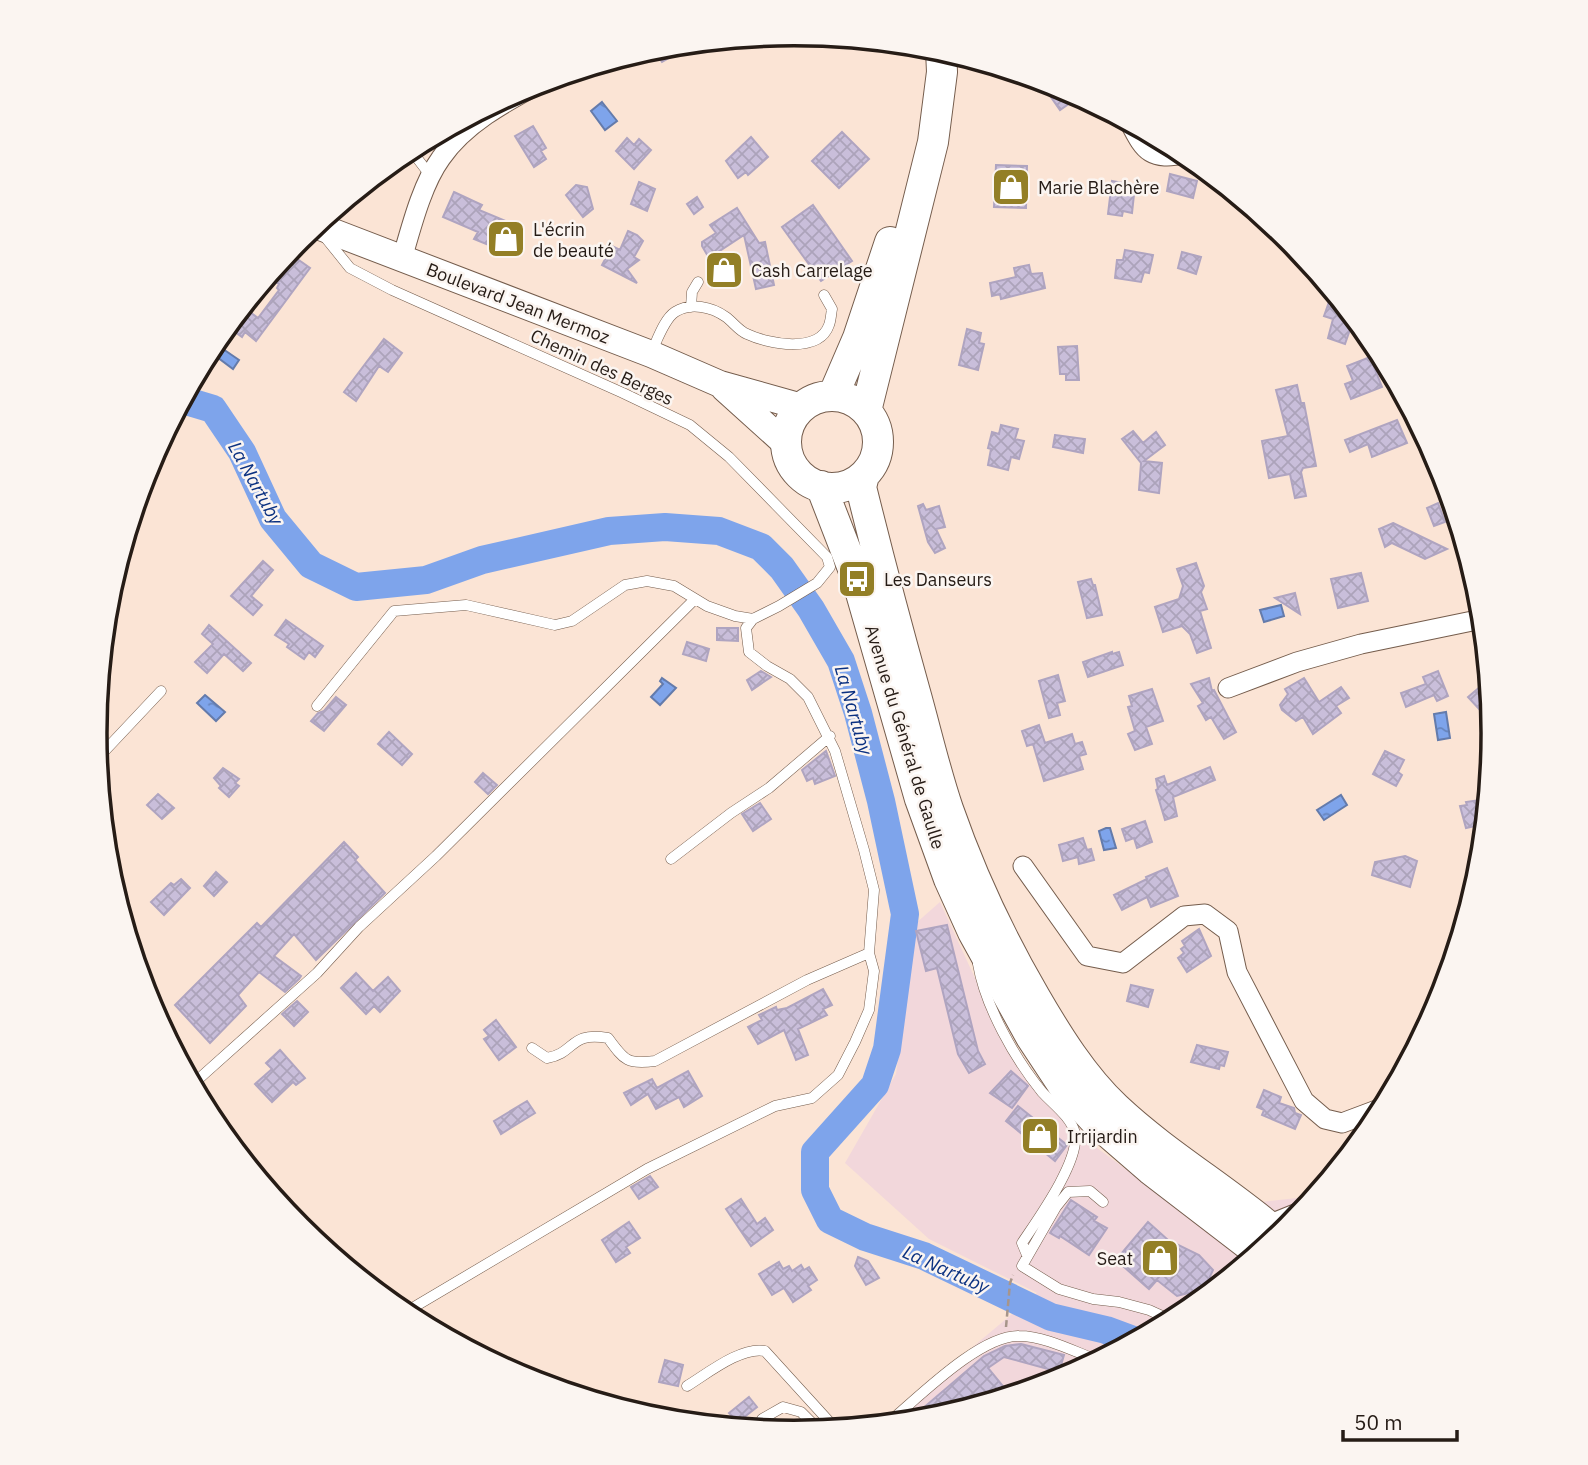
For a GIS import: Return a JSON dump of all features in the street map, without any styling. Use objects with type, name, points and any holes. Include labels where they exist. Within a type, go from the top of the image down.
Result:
[{"type":"main road","points":[[833,396],[858,338],[888,251],[918,120],[923,58]]},
{"type":"main road","points":[[866,411],[933,142],[942,62]]},
{"type":"main road","name":"Boulevard Jean Mermoz","points":[[327,230],[651,354],[720,384],[802,407]]},
{"type":"main road","name":"Boulevard Jean Mermoz","points":[[720,384],[786,444]]},
{"type":"main road","points":[[833,396],[845,398],[866,411],[874,423],[877,436],[877,450],[864,475],[851,483],[836,487],[807,481],[789,459],[786,444],[787,430],[802,407],[822,397],[833,396]]},
{"type":"main road","name":"Avenue du Général de Gaulle","points":[[864,475],[861,487],[881,568],[948,809],[978,887],[1011,955],[1051,1025],[1084,1071],[1115,1107],[1163,1148],[1258,1238]]},
{"type":"main road","name":"Avenue du Général de Gaulle","points":[[821,486],[857,579],[920,799],[949,879],[973,932],[1031,1037],[1064,1087],[1098,1124],[1177,1188],[1258,1239]]},
{"type":"street","points":[[402,259],[430,175],[442,156],[472,126]]},
{"type":"street","points":[[1137,138],[1151,154],[1170,157]]},
{"type":"street","points":[[1228,688],[1297,662],[1362,644],[1472,622]]},
{"type":"street","points":[[1023,866],[1087,956],[1123,963],[1184,916],[1205,914],[1228,931],[1237,972],[1304,1101],[1325,1119],[1342,1123],[1365,1115]]},
{"type":"lane","points":[[417,158],[430,175]]},
{"type":"lane","name":"Chemin des Berges","points":[[322,234],[350,268],[392,290],[690,425],[729,457],[827,557],[830,567],[817,583],[753,619]]},
{"type":"lane","points":[[691,307],[692,292],[698,282]]},
{"type":"lane","points":[[651,354],[661,331],[674,312],[691,307],[710,308],[727,317],[744,333],[767,342],[791,346],[816,339],[829,327],[832,309],[824,295]]},
{"type":"lane","points":[[317,706],[394,611],[466,605],[555,625],[572,621],[625,585],[648,581],[674,586],[706,606],[753,619],[746,628],[749,652],[790,679],[808,697],[830,736],[874,890],[869,953],[874,971],[869,1010],[838,1075],[813,1098],[775,1106],[647,1169],[416,1306]]},
{"type":"lane","points":[[200,1078],[317,973],[359,927],[436,856],[695,599]]},
{"type":"lane","points":[[107,748],[161,691]]},
{"type":"lane","points":[[671,859],[769,788],[830,736]]},
{"type":"lane","points":[[973,932],[981,985],[1012,1048],[1041,1090],[1070,1122],[1075,1134],[1074,1152],[1022,1243],[1027,1255]]},
{"type":"lane","points":[[532,1048],[547,1058],[556,1057],[582,1037],[593,1035],[608,1038],[624,1058],[636,1064],[655,1061],[807,981],[869,953]]},
{"type":"lane","points":[[1103,1202],[1090,1191],[1068,1192],[1056,1207],[1022,1266],[1059,1289],[1093,1299],[1119,1302],[1159,1314]]},
{"type":"lane","points":[[903,1411],[961,1363],[989,1343],[1003,1337],[1020,1336],[1043,1340],[1084,1355]]},
{"type":"lane","points":[[687,1386],[742,1353],[755,1349],[765,1352],[826,1419]]},
{"type":"lane","points":[[763,1419],[783,1407],[801,1412],[808,1419]]},
{"type":"path","points":[[1008,1323],[1010,1283]]},
{"type":"shaded area","points":[[940,902],[1007,1048],[1097,1148],[1183,1211],[1299,1198],[1247,1249],[1212,1278],[1176,1304],[1098,1349],[1015,1383],[972,1396],[895,1412],[1037,1293],[929,1239],[845,1163],[896,1074],[915,924]]},
{"type":"water","points":[[602,102],[617,121],[605,130],[591,111]]},
{"type":"water","points":[[224,350],[239,360],[233,369],[218,358]]},
{"type":"water","points":[[1281,605],[1284,616],[1264,622],[1260,610]]},
{"type":"water","points":[[662,678],[676,688],[660,705],[651,697],[663,684],[660,681]]},
{"type":"water","points":[[205,695],[225,712],[216,721],[197,703]]},
{"type":"water","points":[[1446,712],[1450,738],[1438,740],[1434,714]]},
{"type":"water","points":[[1341,795],[1347,805],[1324,820],[1317,810]]},
{"type":"water","points":[[1110,828],[1116,848],[1104,850],[1099,831]]},
{"type":"building","points":[[1050,95],[1069,103],[1060,110]]},
{"type":"building","points":[[533,126],[546,148],[541,151],[546,159],[534,167],[515,136]]},
{"type":"building","points":[[842,132],[869,159],[839,188],[812,161]]},
{"type":"building","points":[[751,137],[768,157],[748,175],[746,172],[738,178],[726,161]]},
{"type":"building","points":[[627,138],[634,145],[639,139],[651,150],[634,169],[616,151]]},
{"type":"building","name":"Marie Blachère","points":[[996,165],[1027,166],[1026,208],[994,207]]},
{"type":"building","points":[[1170,174],[1197,181],[1193,198],[1167,191]]},
{"type":"building","points":[[1112,181],[1135,185],[1132,213],[1123,211],[1122,216],[1108,214]]},
{"type":"building","points":[[639,182],[655,189],[647,211],[631,204]]},
{"type":"building","points":[[576,185],[587,187],[593,209],[583,217],[566,195]]},
{"type":"building","points":[[454,192],[482,205],[479,210],[513,224],[512,227],[520,231],[511,254],[474,239],[478,232],[443,217]]},
{"type":"building","points":[[697,197],[703,207],[694,214],[687,204]]},
{"type":"building","points":[[813,205],[852,261],[821,281],[782,227]]},
{"type":"building","points":[[737,208],[759,243],[765,242],[774,285],[756,289],[744,235],[709,258],[702,246],[702,242],[716,233],[710,225]]},
{"type":"building","points":[[628,231],[643,241],[634,257],[639,260],[627,269],[637,283],[602,265],[612,246],[620,250]]},
{"type":"building","points":[[1125,250],[1153,255],[1149,273],[1144,272],[1141,282],[1115,278],[1117,260],[1123,260]]},
{"type":"building","points":[[1182,252],[1201,257],[1196,274],[1178,268]]},
{"type":"building","points":[[297,259],[310,268],[256,341],[245,332],[242,337],[236,333],[250,312],[258,318],[279,290],[277,283]]},
{"type":"building","points":[[1029,265],[1031,274],[1042,273],[1045,288],[1001,299],[1000,294],[992,296],[990,283],[1016,277],[1014,268]]},
{"type":"building","points":[[1329,302],[1350,330],[1345,344],[1328,338],[1333,319],[1324,316]]},
{"type":"building","points":[[967,329],[981,333],[979,343],[984,344],[978,370],[959,365]]},
{"type":"building","points":[[384,339],[402,353],[388,372],[379,366],[356,401],[344,392]]},
{"type":"building","points":[[1077,346],[1079,380],[1066,380],[1066,374],[1060,374],[1058,347]]},
{"type":"building","points":[[1369,357],[1382,387],[1351,399],[1345,384],[1353,381],[1347,366]]},
{"type":"building","points":[[1297,385],[1301,403],[1304,403],[1316,466],[1303,468],[1301,472],[1306,496],[1295,498],[1290,474],[1269,478],[1262,441],[1288,436],[1276,390]]},
{"type":"building","points":[[1397,420],[1407,443],[1372,457],[1368,444],[1350,452],[1345,440]]},
{"type":"building","points":[[1001,425],[1018,429],[1015,439],[1024,441],[1019,459],[1011,457],[1008,470],[988,465],[992,432],[999,434]]},
{"type":"building","points":[[1133,431],[1143,443],[1156,432],[1165,445],[1144,461],[1162,463],[1159,493],[1139,490],[1141,463],[1122,439]]},
{"type":"building","points":[[1055,435],[1085,439],[1083,453],[1053,447]]},
{"type":"building","points":[[1438,503],[1445,522],[1434,526],[1427,508]]},
{"type":"building","points":[[923,504],[926,510],[939,506],[945,527],[936,529],[945,548],[935,553],[928,542],[918,506]]},
{"type":"building","points":[[1393,523],[1447,549],[1425,559],[1392,543],[1385,547],[1379,529]]},
{"type":"building","points":[[263,561],[273,570],[251,596],[262,605],[253,615],[231,596]]},
{"type":"building","points":[[1196,563],[1204,586],[1201,592],[1207,609],[1200,611],[1211,648],[1197,653],[1190,634],[1182,626],[1163,632],[1155,607],[1179,599],[1183,586],[1177,569]]},
{"type":"building","points":[[1361,573],[1368,601],[1338,608],[1331,579]]},
{"type":"building","points":[[1091,579],[1102,615],[1087,618],[1078,582]]},
{"type":"building","points":[[1295,593],[1300,614],[1275,598]]},
{"type":"building","points":[[286,620],[323,646],[315,657],[309,652],[304,659],[275,635]]},
{"type":"building","points":[[209,625],[251,663],[243,671],[224,654],[207,673],[195,662],[213,644],[202,634]]},
{"type":"building","points":[[717,628],[738,628],[738,641],[717,640]]},
{"type":"building","points":[[687,642],[709,649],[706,661],[683,654]]},
{"type":"building","points":[[1119,652],[1123,665],[1088,677],[1083,662]]},
{"type":"building","points":[[761,671],[771,677],[752,690],[747,680]]},
{"type":"building","points":[[1438,671],[1448,696],[1437,701],[1434,695],[1406,707],[1401,693],[1426,684],[1423,677]]},
{"type":"building","points":[[1058,675],[1065,701],[1057,703],[1060,715],[1049,718],[1039,681]]},
{"type":"building","points":[[1209,678],[1212,691],[1214,690],[1236,732],[1224,739],[1211,717],[1206,720],[1198,706],[1203,703],[1191,684]]},
{"type":"building","points":[[1304,678],[1319,702],[1341,687],[1349,698],[1336,706],[1341,713],[1313,734],[1303,717],[1296,721],[1282,710],[1280,705],[1288,694],[1285,689]]},
{"type":"building","points":[[1480,687],[1481,711],[1468,697]]},
{"type":"building","points":[[1152,689],[1163,721],[1146,727],[1152,744],[1135,750],[1128,734],[1135,731],[1128,707],[1132,706],[1129,696]]},
{"type":"building","points":[[336,697],[346,705],[324,731],[311,721]]},
{"type":"building","points":[[1039,725],[1045,743],[1072,734],[1075,744],[1082,742],[1086,754],[1079,756],[1083,769],[1044,781],[1033,744],[1027,746],[1022,731]]},
{"type":"building","points":[[389,732],[412,754],[402,765],[378,744]]},
{"type":"building","points":[[826,751],[835,776],[815,784],[813,778],[807,781],[802,770]]},
{"type":"building","points":[[1385,751],[1404,760],[1398,772],[1402,775],[1396,786],[1373,774]]},
{"type":"building","points":[[1210,767],[1215,780],[1173,797],[1177,816],[1165,820],[1156,790],[1156,779],[1164,776],[1167,785]]},
{"type":"building","points":[[223,768],[239,779],[235,783],[239,786],[229,797],[219,788],[221,786],[214,778]]},
{"type":"building","points":[[483,773],[497,785],[488,794],[475,782]]},
{"type":"building","points":[[158,794],[174,808],[162,819],[147,805]]},
{"type":"building","points":[[1477,800],[1474,826],[1466,828],[1460,806],[1467,805],[1466,802]]},
{"type":"building","points":[[760,803],[771,819],[753,831],[742,814]]},
{"type":"building","points":[[1145,821],[1152,842],[1137,848],[1134,838],[1126,841],[1122,829]]},
{"type":"building","points":[[1083,838],[1087,850],[1091,849],[1094,860],[1079,864],[1078,857],[1063,861],[1059,845]]},
{"type":"building","points":[[344,842],[358,857],[355,860],[385,893],[316,960],[294,934],[274,956],[301,976],[299,979],[285,992],[259,972],[238,995],[246,1006],[210,1043],[175,1005],[257,923],[261,927]]},
{"type":"building","points":[[1405,856],[1417,861],[1410,887],[1372,875],[1375,862]]},
{"type":"building","points":[[1167,868],[1178,896],[1151,907],[1147,897],[1122,910],[1114,895]]},
{"type":"building","points":[[216,872],[227,882],[214,896],[204,886]]},
{"type":"building","points":[[181,879],[190,888],[164,915],[151,902],[171,883],[174,885]]},
{"type":"building","points":[[947,925],[978,1051],[985,1064],[969,1073],[958,1054],[937,968],[926,971],[916,931]]},
{"type":"building","points":[[1199,929],[1211,956],[1187,972],[1178,958],[1184,953],[1181,949],[1185,946],[1182,941]]},
{"type":"building","points":[[356,973],[373,991],[388,977],[400,991],[380,1012],[374,1006],[366,1014],[341,988]]},
{"type":"building","points":[[1131,985],[1153,990],[1148,1007],[1127,1001]]},
{"type":"building","points":[[823,989],[832,1005],[823,1009],[827,1015],[798,1029],[808,1055],[796,1060],[784,1030],[758,1044],[748,1027],[762,1020],[759,1015],[776,1007],[777,1010],[787,1008]]},
{"type":"building","points":[[297,1001],[308,1012],[294,1026],[282,1014]]},
{"type":"building","points":[[496,1020],[516,1047],[499,1060],[484,1039],[489,1036],[484,1030]]},
{"type":"building","points":[[1197,1045],[1228,1052],[1224,1066],[1220,1065],[1219,1069],[1191,1062]]},
{"type":"building","points":[[280,1050],[305,1078],[296,1085],[293,1082],[272,1102],[255,1084],[272,1069],[266,1063]]},
{"type":"building","points":[[688,1071],[702,1096],[684,1107],[679,1097],[656,1109],[648,1094],[631,1105],[624,1093],[652,1079],[657,1088]]},
{"type":"building","points":[[1011,1071],[1028,1086],[1012,1108],[990,1093]]},
{"type":"building","points":[[1264,1090],[1281,1097],[1279,1103],[1294,1108],[1295,1113],[1301,1115],[1295,1129],[1262,1115],[1264,1110],[1257,1107]]},
{"type":"building","points":[[527,1101],[535,1113],[501,1134],[494,1121]]},
{"type":"building","name":"Irrijardin","points":[[1018,1106],[1067,1145],[1055,1161],[1006,1121]]},
{"type":"building","points":[[650,1176],[658,1187],[639,1199],[631,1187]]},
{"type":"building","points":[[741,1199],[757,1224],[765,1218],[773,1230],[751,1246],[726,1209]]},
{"type":"building","points":[[1071,1200],[1097,1217],[1094,1221],[1107,1228],[1089,1255],[1060,1236],[1059,1238],[1050,1233]]},
{"type":"building","points":[[629,1222],[640,1238],[626,1247],[630,1253],[616,1262],[602,1240]]},
{"type":"building","name":"Seat","points":[[1148,1222],[1168,1240],[1199,1255],[1213,1270],[1208,1281],[1193,1292],[1177,1296],[1157,1280],[1149,1289],[1116,1260]]},
{"type":"building","points":[[858,1257],[868,1261],[879,1278],[866,1285],[855,1266]]},
{"type":"building","points":[[779,1262],[783,1269],[789,1266],[792,1271],[801,1265],[804,1270],[809,1267],[817,1280],[808,1286],[811,1290],[793,1302],[784,1288],[772,1295],[759,1274]]},
{"type":"building","points":[[1021,1344],[1064,1355],[1061,1365],[1050,1370],[1004,1357],[988,1368],[1003,1387],[925,1407],[984,1356],[1005,1346]]},
{"type":"building","points":[[665,1360],[683,1365],[678,1386],[659,1382]]},
{"type":"building","points":[[749,1397],[757,1407],[744,1418],[733,1417],[729,1413]]},
{"type":"waterway","name":"La Nartuby","points":[[192,403],[213,409],[242,452],[273,519],[311,565],[356,587],[426,580],[482,560],[609,531],[665,527],[719,531],[761,547],[782,568],[811,609],[841,661],[881,801],[905,914],[887,1049],[875,1085],[815,1152],[815,1190],[830,1220],[865,1237],[924,1256],[1051,1317],[1122,1336]]},
{"type":"place","name":"Marie Blachère","points":[[1011,187]]},
{"type":"place","name":"L'écrin de beauté","points":[[506,239]]},
{"type":"place","name":"Cash Carrelage","points":[[724,270]]},
{"type":"place","name":"Les Danseurs","points":[[857,579]]},
{"type":"place","name":"Irrijardin","points":[[1040,1136]]},
{"type":"place","name":"Seat","points":[[1160,1258]]}]
